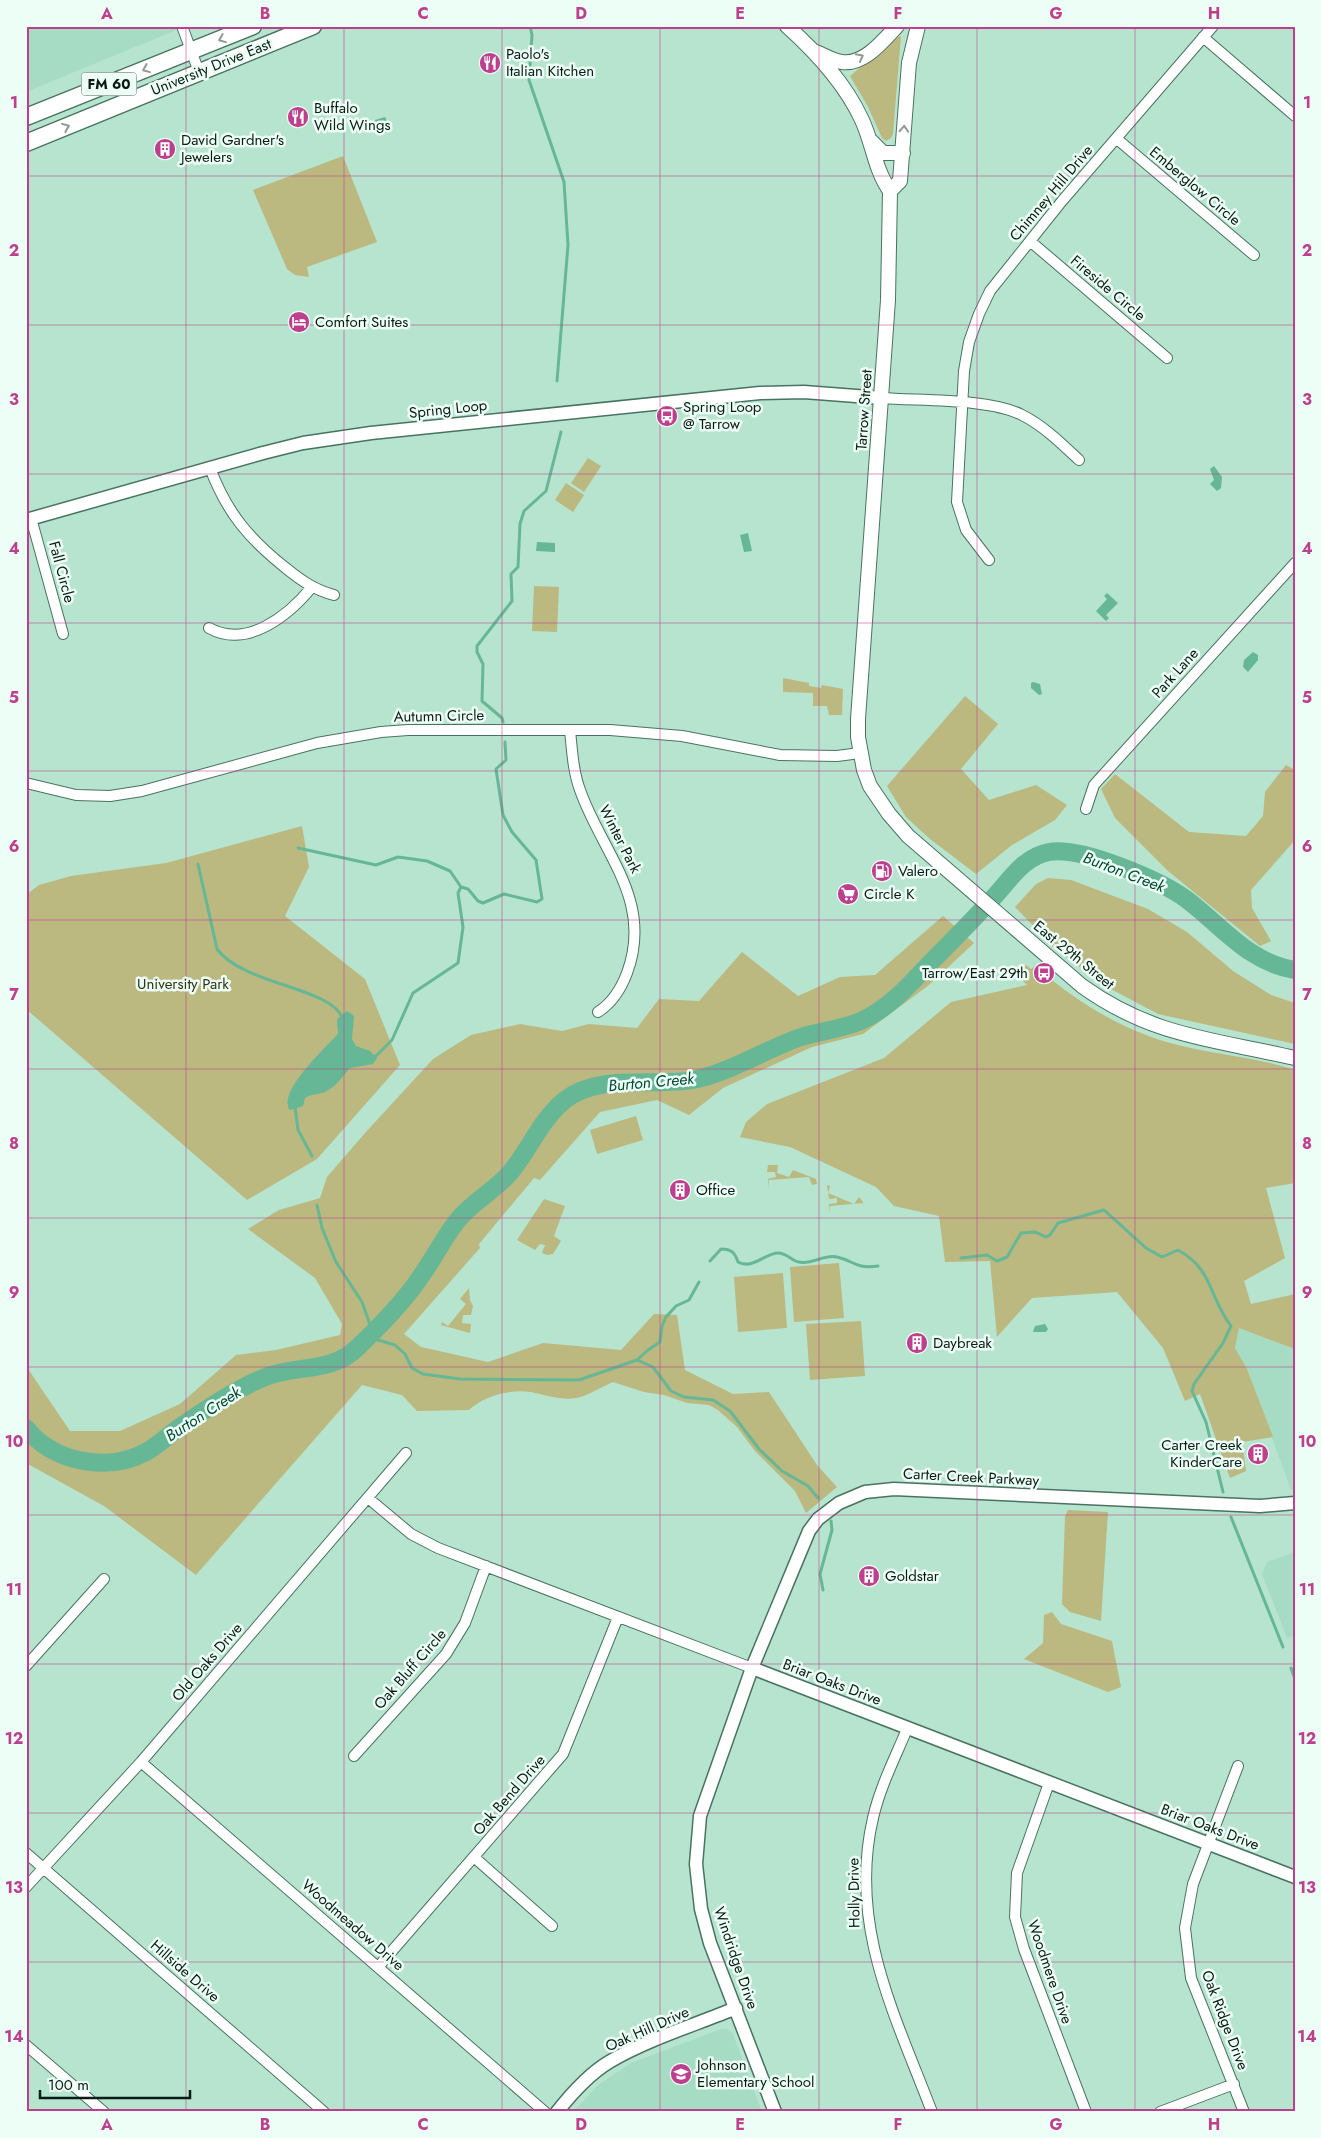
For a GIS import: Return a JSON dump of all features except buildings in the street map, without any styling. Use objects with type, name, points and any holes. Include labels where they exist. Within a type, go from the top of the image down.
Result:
[{"type":"main road","name":"University Drive East","points":[[26,117],[253,26]]},
{"type":"main road","name":"University Drive East","points":[[26,143],[313,26]]},
{"type":"main road","points":[[787,26],[815,52],[851,98],[869,138],[880,177],[890,191]]},
{"type":"main road","points":[[815,52],[842,62],[856,61],[883,41],[896,26]]},
{"type":"main road","name":"Tarrow Street","points":[[877,798],[867,778],[860,753],[858,719],[860,671],[882,398],[890,271],[890,191],[900,181],[909,63],[918,26]]},
{"type":"main road","points":[[869,138],[883,153],[903,153]]},
{"type":"main road","name":"East 29th Street","points":[[877,798],[908,836],[1082,986],[1123,1013],[1178,1034],[1295,1058]]},
{"type":"street","points":[[182,26],[199,72]]},
{"type":"street","name":"Chimney Hill Drive","points":[[988,560],[966,530],[957,502],[961,403],[969,342],[978,314],[990,291],[1030,241],[1213,26]]},
{"type":"street","points":[[1203,37],[1295,116]]},
{"type":"street","name":"Emberglow Circle","points":[[1117,139],[1254,255]]},
{"type":"street","name":"Fireside Circle","points":[[1030,241],[1167,358]]},
{"type":"street","name":"Spring Loop","points":[[29,519],[303,444],[362,434],[719,396],[804,392],[882,398]]},
{"type":"street","points":[[882,398],[961,403],[994,407],[1023,415],[1054,437],[1079,460]]},
{"type":"street","points":[[210,468],[224,503],[244,530],[273,558],[312,587],[334,595]]},
{"type":"street","name":"Fall Circle","points":[[29,519],[63,634]]},
{"type":"street","name":"Park Lane","points":[[1086,809],[1094,785],[1295,563]]},
{"type":"street","points":[[209,628],[218,633],[236,636],[265,626],[288,612],[312,587]]},
{"type":"street","name":"Autumn Circle","points":[[26,783],[76,795],[110,796],[142,791],[317,743],[381,732],[570,730],[652,732],[780,756],[822,756],[860,753]]},
{"type":"street","name":"Winter Park","points":[[570,730],[574,773],[580,791],[621,872],[629,893],[633,913],[632,960],[625,980],[610,1004],[598,1012]]},
{"type":"street","name":"Old Oaks Drive","points":[[26,1887],[141,1762],[406,1453]]},
{"type":"street","name":"Carter Creek Parkway","points":[[752,1668],[809,1531],[828,1510],[865,1492],[924,1490],[1260,1506],[1295,1503]]},
{"type":"street","name":"Briar Oaks Drive","points":[[368,1498],[411,1534],[438,1548],[1295,1877]]},
{"type":"street","name":"Oak Bluff Circle","points":[[354,1756],[446,1654],[458,1637],[486,1566]]},
{"type":"street","points":[[26,1666],[104,1579]]},
{"type":"street","name":"Oak Bend Drive","points":[[379,1966],[475,1858],[563,1754],[618,1617]]},
{"type":"street","name":"Windridge Drive","points":[[752,1668],[700,1816],[696,1864],[701,1909],[710,1943],[775,2112]]},
{"type":"street","name":"Holly Drive","points":[[907,1729],[880,1793],[873,1818],[866,1874],[866,1916],[883,1983],[932,2112]]},
{"type":"street","name":"Woodmeadow Drive","points":[[141,1762],[379,1966],[545,2112]]},
{"type":"street","name":"Oak Ridge Drive","points":[[1238,1766],[1210,1844],[1193,1884],[1185,1928],[1187,1958],[1192,1978],[1244,2112]]},
{"type":"street","name":"Woodmere Drive","points":[[1049,1783],[1017,1873],[1016,1917],[1024,1949],[1086,2112]]},
{"type":"street","name":"Hillside Drive","points":[[26,1854],[324,2112]]},
{"type":"street","points":[[475,1858],[552,1926]]},
{"type":"street","name":"Oak Hill Drive","points":[[557,2112],[578,2088],[609,2062],[628,2052],[736,2008]]},
{"type":"street","points":[[26,2044],[104,2112]]},
{"type":"street","points":[[1160,2112],[1234,2084]]},
{"type":"shaded area","points":[[26,26],[186,26],[26,92]]},
{"type":"shaded area","points":[[385,117],[391,130],[380,135],[375,120]]},
{"type":"shaded area","points":[[1214,466],[1222,477],[1221,488],[1217,491],[1210,484],[1214,480],[1210,469]]},
{"type":"shaded area","points":[[748,533],[752,551],[744,552],[740,535]]},
{"type":"shaded area","points":[[537,542],[555,543],[555,552],[536,551]]},
{"type":"shaded area","points":[[1107,593],[1118,603],[1106,615],[1109,618],[1106,621],[1096,611],[1107,599],[1104,596]]},
{"type":"shaded area","points":[[1253,652],[1258,655],[1258,660],[1248,672],[1243,667],[1244,660]]},
{"type":"shaded area","points":[[1031,683],[1040,684],[1042,694],[1039,695],[1031,688]]},
{"type":"shaded area","points":[[347,1011],[354,1016],[352,1039],[356,1046],[370,1051],[377,1058],[373,1064],[350,1068],[329,1090],[308,1096],[305,1098],[303,1106],[290,1110],[288,1102],[296,1082],[304,1070],[338,1034],[337,1019]]},
{"type":"shaded area","points":[[1045,1324],[1048,1329],[1046,1332],[1033,1332],[1035,1326]]},
{"type":"shaded area","points":[[1239,1328],[1295,1349],[1295,1489],[1291,1490],[1247,1369],[1235,1348]]},
{"type":"shaded area","points":[[1292,1553],[1295,1555],[1295,1635],[1287,1638],[1262,1574],[1267,1562]]},
{"type":"shaded area","name":"Johnson Elementary School","points":[[721,2029],[728,2029],[733,2034],[762,2112],[573,2112],[598,2085],[631,2063]]},
{"type":"green space","points":[[901,36],[893,134],[886,141],[882,138],[868,107],[850,76],[897,37]]},
{"type":"green space","points":[[343,156],[377,242],[307,267],[309,277],[295,275],[287,269],[253,190]]},
{"type":"green space","points":[[588,458],[601,466],[584,492],[571,483]]},
{"type":"green space","points":[[566,483],[584,495],[573,512],[555,500]]},
{"type":"green space","points":[[534,586],[559,587],[557,632],[532,631]]},
{"type":"green space","points":[[783,678],[809,683],[809,686],[821,688],[822,685],[843,689],[842,715],[829,715],[827,706],[813,706],[813,693],[783,692]]},
{"type":"green space","points":[[965,696],[998,724],[961,769],[989,800],[1036,785],[1067,805],[1055,820],[1012,845],[976,874],[930,839],[906,817],[887,786]]},
{"type":"green space","points":[[1286,765],[1295,770],[1295,840],[1251,890],[1252,908],[1271,941],[1260,946],[1168,871],[1115,818],[1101,789],[1115,774],[1189,832],[1246,836],[1263,816],[1265,792]]},
{"type":"green space","name":"University Park","points":[[302,826],[309,867],[285,916],[365,979],[400,1065],[317,1159],[247,1200],[26,1009],[26,895],[39,885],[71,876],[166,863]]},
{"type":"green space","points":[[1048,878],[1071,880],[1148,909],[1187,932],[1233,971],[1271,995],[1295,1003],[1295,1044],[1158,1014],[1107,987],[1056,950],[1015,907],[1036,884]]},
{"type":"green space","points":[[943,916],[974,943],[929,985],[863,1034],[812,1047],[723,1088],[689,1115],[657,1100],[600,1112],[540,1180],[534,1178],[479,1244],[480,1248],[404,1334],[421,1347],[488,1362],[543,1343],[621,1350],[654,1314],[677,1315],[685,1370],[733,1394],[769,1392],[817,1465],[837,1487],[806,1513],[795,1491],[755,1451],[737,1427],[718,1410],[709,1405],[687,1403],[613,1382],[586,1395],[572,1399],[523,1391],[490,1397],[469,1410],[417,1411],[402,1395],[362,1385],[196,1575],[104,1506],[26,1463],[26,1366],[70,1431],[120,1431],[180,1404],[236,1355],[276,1350],[340,1335],[342,1324],[315,1278],[248,1229],[279,1210],[320,1198],[327,1177],[433,1059],[471,1035],[520,1024],[562,1031],[589,1024],[637,1028],[659,999],[699,1001],[742,952],[798,996],[840,977],[875,975]]},
{"type":"green space","points":[[1026,965],[1031,969],[1035,966],[1085,1004],[1142,1034],[1182,1046],[1267,1062],[1295,1070],[1295,1183],[1266,1188],[1285,1258],[1244,1281],[1251,1304],[1295,1294],[1295,1349],[1239,1328],[1235,1348],[1247,1369],[1273,1437],[1242,1442],[1246,1471],[1230,1478],[1200,1394],[1185,1401],[1163,1348],[1117,1292],[1032,1298],[997,1337],[990,1261],[945,1262],[939,1216],[894,1206],[876,1187],[790,1147],[740,1137],[746,1122],[767,1104],[884,1058],[951,1002],[1027,985],[1016,973]]},
{"type":"green space","points":[[636,1116],[643,1140],[597,1154],[590,1130]]},
{"type":"green space","points":[[768,1165],[778,1165],[777,1173],[789,1177],[793,1170],[816,1179],[817,1184],[812,1185],[809,1177],[769,1180],[769,1189],[768,1179],[776,1177],[775,1172],[767,1172]]},
{"type":"green space","points":[[828,1193],[854,1204],[830,1206],[830,1214],[829,1204],[837,1203],[837,1198],[829,1199]]},
{"type":"green space","points":[[859,1197],[863,1202],[864,1211],[863,1203],[854,1204]]},
{"type":"green space","points":[[544,1199],[565,1206],[554,1236],[561,1241],[553,1254],[547,1255],[542,1253],[545,1245],[540,1244],[535,1250],[517,1240]]},
{"type":"green space","points":[[839,1263],[844,1318],[794,1322],[790,1267]]},
{"type":"green space","points":[[783,1273],[787,1328],[738,1332],[734,1277]]},
{"type":"green space","points":[[469,1288],[470,1300],[473,1306],[471,1315],[463,1315],[462,1323],[471,1324],[470,1333],[441,1325],[442,1322],[448,1326],[466,1304],[460,1299]]},
{"type":"green space","points":[[861,1321],[865,1376],[810,1380],[806,1324]]},
{"type":"green space","points":[[1068,1510],[1108,1512],[1101,1621],[1070,1612],[1062,1604],[1065,1516]]},
{"type":"green space","points":[[1052,1612],[1061,1624],[1112,1641],[1121,1687],[1108,1692],[1024,1659],[1043,1643],[1044,1615]]},
{"type":"waterway","points":[[530,26],[532,35],[529,80],[564,182],[568,245],[557,381]]},
{"type":"waterway","points":[[503,722],[502,718],[482,701],[483,664],[477,652],[477,646],[512,601],[511,574],[518,567],[520,524],[524,511],[546,491],[561,432]]},
{"type":"waterway","points":[[298,848],[376,865],[398,857],[427,861],[450,871],[461,887],[468,889],[478,901],[483,903],[504,894],[537,902],[542,899],[536,860],[512,832],[503,815],[496,769],[506,760],[505,742]]},
{"type":"waterway","name":"Burton Creek","points":[[26,1428],[37,1440],[66,1456],[81,1461],[115,1462],[150,1450],[208,1408],[252,1383],[275,1374],[335,1362],[347,1356],[382,1324],[398,1306],[424,1272],[457,1221],[469,1208],[509,1174],[542,1126],[565,1100],[594,1086],[627,1082],[677,1082],[707,1077],[801,1037],[846,1026],[871,1016],[899,995],[977,916],[1017,871],[1039,855],[1049,852],[1080,854],[1100,859],[1140,874],[1186,899],[1250,952],[1264,960],[1295,970]]},
{"type":"waterway","points":[[198,864],[217,949],[229,961],[246,971],[322,1000],[335,1008],[343,1019]]},
{"type":"waterway","points":[[374,1058],[392,1040],[413,993],[458,963],[463,927],[458,893],[461,887]]},
{"type":"waterway","points":[[295,1107],[298,1130],[312,1156]]},
{"type":"waterway","points":[[317,1205],[322,1228],[336,1262],[362,1302],[373,1333]]},
{"type":"waterway","points":[[961,1258],[987,1255],[997,1261],[1007,1257],[1021,1233],[1035,1232],[1046,1237],[1050,1235],[1058,1223],[1104,1210],[1146,1248],[1162,1257],[1178,1250],[1190,1258],[1205,1275],[1218,1304],[1231,1326],[1223,1343],[1194,1384],[1192,1391],[1206,1422],[1223,1492]]},
{"type":"waterway","points":[[710,1261],[721,1249],[725,1249],[734,1254],[738,1262],[743,1264],[754,1263],[778,1253],[804,1263],[832,1256],[859,1266],[878,1266]]},
{"type":"waterway","points":[[637,1360],[660,1342],[662,1326],[666,1317],[676,1306],[689,1300],[699,1282]]},
{"type":"waterway","points":[[368,1337],[395,1345],[405,1354],[412,1368],[423,1374],[460,1379],[579,1380],[637,1360],[653,1367],[671,1391],[684,1397],[713,1400],[730,1411],[759,1449],[782,1471],[808,1486],[818,1498]]},
{"type":"waterway","points":[[1231,1517],[1283,1647]]},
{"type":"waterway","points":[[823,1590],[820,1574],[832,1530],[831,1521]]},
{"type":"waterway","points":[[1291,1668],[1295,1679]]},
{"type":"place","name":"Paolo's Italian Kitchen","points":[[490,63]]},
{"type":"place","name":"Buffalo Wild Wings","points":[[298,117]]},
{"type":"place","name":"David Gardner's Jewelers","points":[[165,149]]},
{"type":"place","name":"Comfort Suites","points":[[299,322]]},
{"type":"place","name":"Spring Loop @ Tarrow","points":[[667,416]]},
{"type":"place","name":"Valero","points":[[882,871]]},
{"type":"place","name":"Circle K","points":[[848,894]]},
{"type":"place","name":"Tarrow/East 29th","points":[[1044,973]]},
{"type":"place","name":"Office","points":[[680,1190]]},
{"type":"place","name":"Daybreak","points":[[917,1343]]},
{"type":"place","name":"Carter Creek KinderCare","points":[[1258,1454]]},
{"type":"place","name":"Goldstar","points":[[869,1576]]},
{"type":"place","name":"Johnson Elementary School","points":[[681,2074]]}]
